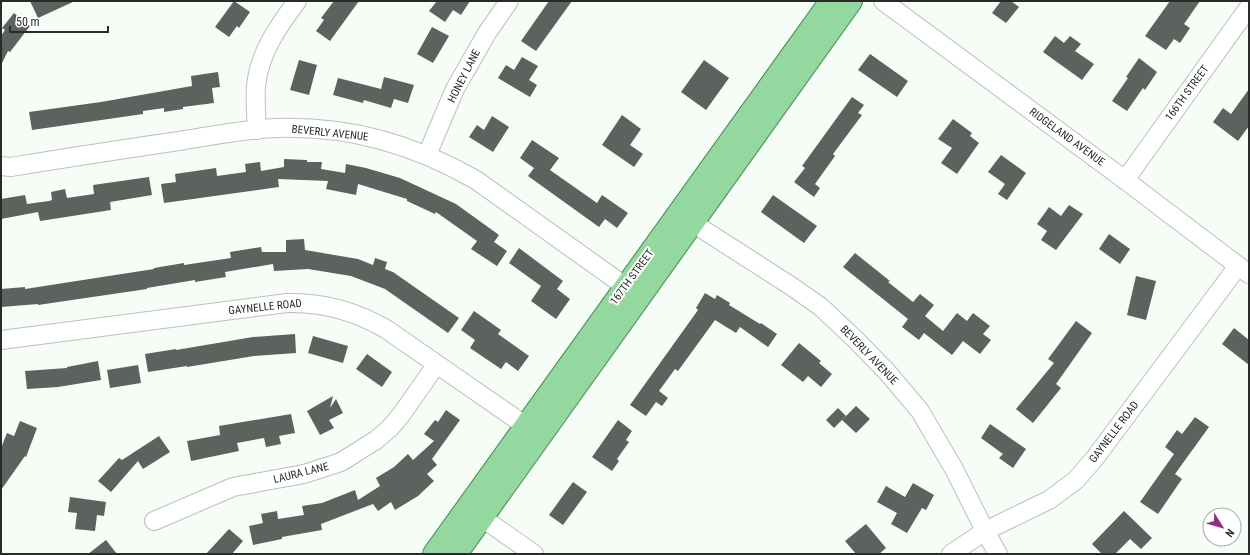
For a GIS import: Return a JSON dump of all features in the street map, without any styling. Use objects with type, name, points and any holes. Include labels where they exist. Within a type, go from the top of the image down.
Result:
[{"type":"main road","name":"167TH STREET","points":[[686,218],[831,1]]},
{"type":"main road","name":"167TH STREET","points":[[434,554],[475,512],[686,218],[851,1]]},
{"type":"main road","name":"167TH STREET","points":[[456,554],[475,512]]},
{"type":"street","points":[[257,130],[256,86],[262,57],[278,28],[297,1]]},
{"type":"street","name":"HONEY LANE","points":[[427,155],[455,89],[487,33],[509,1]]},
{"type":"street","name":"RIDGELAND AVENUE","points":[[883,1],[1125,180],[1243,270]]},
{"type":"street","name":"166TH STREET","points":[[1125,180],[1249,7]]},
{"type":"street","name":"BEVERLY AVENUE","points":[[1,166],[11,167],[89,154],[257,130],[308,128],[370,136],[427,155],[476,180],[633,292]]},
{"type":"street","name":"BEVERLY AVENUE","points":[[686,218],[821,307],[857,340],[888,373],[920,411],[954,469],[998,554]]},
{"type":"street","name":"GAYNELLE ROAD","points":[[951,554],[985,531],[1049,500],[1076,480],[1243,270]]},
{"type":"street","name":"GAYNELLE ROAD","points":[[1,340],[287,303],[316,303],[330,306],[370,320],[386,329],[532,432]]},
{"type":"street","name":"LAURA LANE","points":[[154,521],[233,487],[304,474],[341,462],[376,440],[390,428],[436,365]]},
{"type":"street","points":[[475,512],[534,554]]},
{"type":"building","points":[[30,1],[75,1],[38,18]]},
{"type":"building","points":[[234,1],[250,12],[239,28],[237,26],[229,37],[215,27]]},
{"type":"building","points":[[334,1],[359,1],[330,41],[316,31],[324,20],[321,18]]},
{"type":"building","points":[[437,1],[470,1],[461,15],[453,10],[445,22],[429,11]]},
{"type":"building","points":[[549,1],[572,1],[536,51],[521,41]]},
{"type":"building","points":[[1001,1],[1011,1],[1019,7],[1006,23],[992,13]]},
{"type":"building","points":[[1170,1],[1200,1],[1184,24],[1190,28],[1180,43],[1174,39],[1166,50],[1145,36]]},
{"type":"building","points":[[14,13],[30,26],[10,52],[8,51],[1,65],[1,36],[5,30],[2,28]]},
{"type":"building","points":[[432,27],[449,36],[433,63],[417,54]]},
{"type":"building","points":[[1055,36],[1064,43],[1070,36],[1081,44],[1075,51],[1094,64],[1082,80],[1043,52]]},
{"type":"building","points":[[870,54],[908,81],[897,97],[858,70]]},
{"type":"building","points":[[522,57],[538,66],[529,80],[537,85],[530,97],[498,78],[506,65],[514,70]]},
{"type":"building","points":[[1139,58],[1157,72],[1145,90],[1143,88],[1127,111],[1112,101],[1128,78],[1126,77]]},
{"type":"building","points":[[299,60],[317,65],[309,95],[290,90]]},
{"type":"building","points":[[704,60],[729,78],[706,110],[681,92]]},
{"type":"building","points":[[218,72],[220,87],[212,88],[214,103],[183,107],[183,109],[164,112],[164,108],[143,111],[143,114],[32,130],[29,112],[101,102],[192,86],[191,76]]},
{"type":"building","points":[[384,77],[414,85],[408,103],[394,99],[391,108],[364,100],[363,103],[333,95],[338,78],[381,89]]},
{"type":"building","points":[[1249,89],[1249,126],[1238,141],[1213,122],[1223,108],[1231,114]]},
{"type":"building","points":[[852,97],[864,105],[858,113],[862,115],[833,154],[835,156],[815,184],[820,188],[814,197],[794,182],[805,168],[802,166]]},
{"type":"building","points":[[622,115],[641,129],[630,145],[643,154],[634,167],[602,145]]},
{"type":"building","points":[[492,116],[509,127],[493,152],[469,137],[477,125],[484,130]]},
{"type":"building","points":[[953,119],[972,133],[970,136],[979,143],[957,174],[941,163],[952,148],[938,139]]},
{"type":"building","points":[[532,140],[559,158],[550,170],[597,203],[602,195],[628,213],[617,228],[605,219],[599,227],[528,176],[534,168],[520,158]]},
{"type":"building","points":[[1001,155],[1026,173],[1007,200],[998,194],[1005,184],[988,172]]},
{"type":"building","points":[[284,159],[322,162],[321,169],[345,173],[346,164],[400,178],[456,204],[499,235],[494,242],[507,251],[497,266],[471,249],[477,241],[436,212],[435,214],[407,201],[407,199],[358,184],[356,195],[326,189],[328,181],[278,179],[279,187],[164,203],[161,184],[176,182],[175,174],[216,168],[217,176],[246,172],[245,164],[260,162],[261,171],[284,167]]},
{"type":"building","points":[[149,177],[152,195],[110,202],[111,210],[40,221],[38,212],[1,219],[1,199],[25,195],[27,204],[49,201],[52,200],[51,192],[65,189],[67,198],[94,194],[93,185]]},
{"type":"building","points":[[773,195],[817,226],[804,243],[761,212]]},
{"type":"building","points":[[1069,205],[1083,214],[1056,250],[1041,240],[1047,231],[1037,224],[1049,207],[1061,216]]},
{"type":"building","points":[[1109,234],[1130,249],[1120,264],[1099,249]]},
{"type":"building","points":[[304,239],[305,250],[358,259],[373,265],[375,258],[387,262],[385,269],[393,272],[459,318],[448,333],[385,289],[351,276],[308,269],[274,271],[273,264],[225,272],[226,277],[195,282],[195,280],[147,289],[38,305],[1,307],[1,289],[25,287],[25,289],[184,263],[184,265],[231,258],[230,252],[261,247],[262,252],[286,252],[286,240]]},
{"type":"building","points":[[519,248],[563,281],[557,289],[570,299],[556,319],[531,301],[541,286],[509,263]]},
{"type":"building","points":[[855,253],[913,302],[920,294],[934,305],[925,316],[943,331],[957,313],[967,321],[973,313],[990,326],[983,334],[991,340],[980,354],[963,341],[952,355],[924,333],[919,340],[902,327],[908,319],[843,267]]},
{"type":"building","points":[[1136,276],[1156,281],[1146,320],[1127,315]]},
{"type":"building","points":[[705,293],[715,299],[717,295],[730,303],[729,305],[777,334],[768,347],[740,327],[736,333],[715,320],[678,371],[675,369],[659,391],[668,398],[662,406],[656,402],[646,416],[630,405],[698,310],[696,308]]},
{"type":"building","points":[[474,311],[501,330],[498,334],[529,356],[518,371],[506,362],[501,369],[470,348],[475,340],[461,330]]},
{"type":"building","points":[[1076,321],[1092,333],[1056,384],[1061,388],[1033,423],[1016,409],[1054,363],[1048,359]]},
{"type":"building","points":[[1234,328],[1249,340],[1249,365],[1222,344]]},
{"type":"building","points":[[295,334],[296,353],[254,356],[148,372],[145,354],[253,337]]},
{"type":"building","points":[[313,336],[348,346],[343,363],[308,353]]},
{"type":"building","points":[[799,343],[821,361],[819,363],[832,374],[821,387],[808,376],[803,382],[781,365]]},
{"type":"building","points":[[367,354],[392,372],[382,387],[356,369]]},
{"type":"building","points":[[98,361],[101,380],[58,387],[27,389],[25,371],[67,368]]},
{"type":"building","points":[[138,365],[141,383],[110,388],[107,370]]},
{"type":"building","points":[[333,396],[330,408],[336,399],[343,413],[329,420],[334,428],[320,435],[307,411]]},
{"type":"building","points":[[856,406],[870,419],[856,433],[842,420]]},
{"type":"building","points":[[838,408],[846,416],[834,428],[826,420]]},
{"type":"building","points":[[446,410],[460,420],[432,459],[437,465],[427,474],[434,481],[418,496],[395,510],[391,502],[378,511],[373,504],[321,524],[322,530],[282,537],[282,539],[253,545],[249,526],[263,523],[261,514],[277,511],[278,519],[304,515],[302,506],[322,503],[355,490],[358,500],[380,486],[376,478],[394,467],[408,454],[413,460],[434,441],[424,434],[435,420],[438,422]]},
{"type":"building","points":[[291,414],[295,433],[279,436],[281,444],[266,447],[264,438],[237,443],[239,451],[191,461],[187,441],[220,435],[219,426]]},
{"type":"building","points":[[1195,417],[1209,427],[1175,474],[1182,479],[1158,514],[1140,502],[1174,454],[1165,447],[1177,430],[1182,434]]},
{"type":"building","points":[[618,420],[632,431],[626,440],[629,442],[617,459],[619,461],[612,471],[592,457]]},
{"type":"building","points":[[20,421],[37,428],[26,457],[25,456],[1,490],[1,448],[7,433],[14,436]]},
{"type":"building","points":[[990,424],[1026,449],[1013,468],[999,458],[1003,454],[981,438]]},
{"type":"building","points":[[159,436],[170,452],[143,469],[138,461],[111,492],[98,481],[119,458],[122,460]]},
{"type":"building","points":[[573,482],[587,492],[563,525],[549,515]]},
{"type":"building","points":[[913,483],[934,495],[926,510],[922,508],[907,533],[891,524],[897,513],[877,502],[886,486],[905,497]]},
{"type":"building","points":[[70,497],[106,502],[104,516],[97,515],[95,531],[75,529],[77,513],[68,512]]},
{"type":"building","points":[[1124,511],[1152,538],[1141,549],[1130,539],[1115,554],[1102,554],[1092,544]]},
{"type":"building","points":[[866,524],[886,548],[879,554],[856,554],[845,541]]},
{"type":"building","points":[[229,529],[243,541],[232,554],[206,554]]},
{"type":"building","points":[[106,540],[117,554],[88,554]]}]
